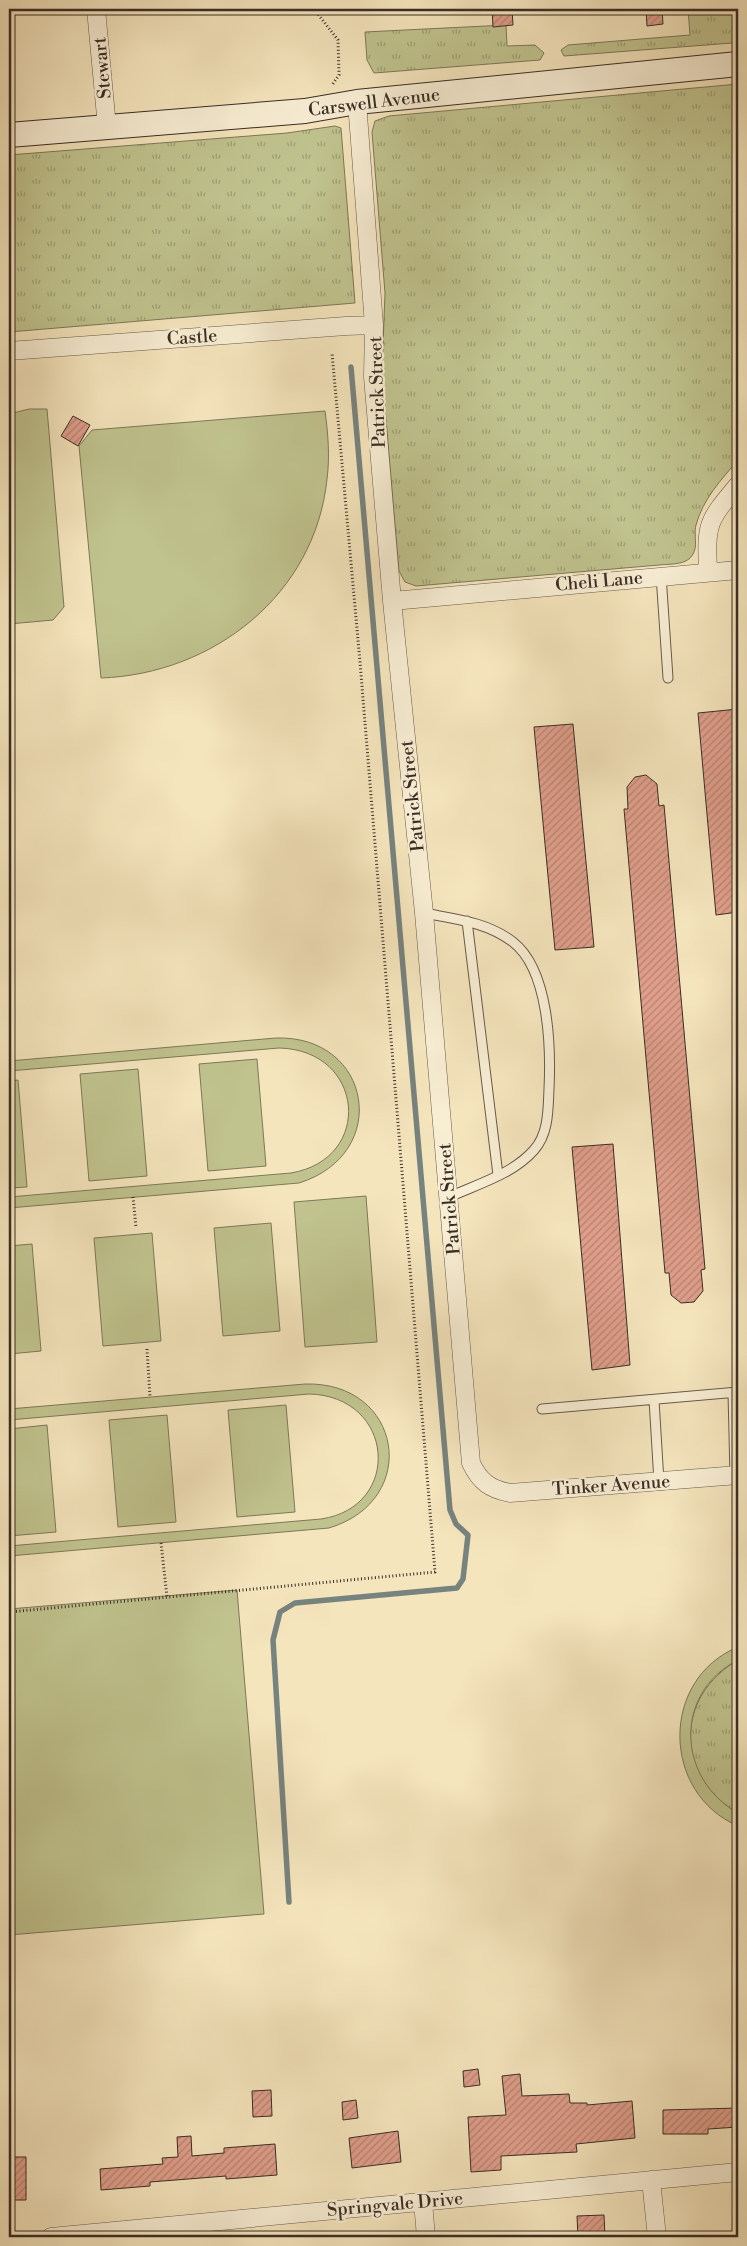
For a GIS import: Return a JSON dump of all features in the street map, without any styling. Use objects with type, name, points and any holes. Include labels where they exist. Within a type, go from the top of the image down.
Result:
[{"type":"street","name":"Stewart","points":[[96,9],[107,127]]},
{"type":"street","name":"Carswell Avenue","points":[[9,135],[305,111],[358,102],[738,64]]},
{"type":"street","name":"Patrick Street","points":[[358,102],[374,326],[373,377],[392,601],[424,913],[470,1455],[477,1475],[486,1485]]},
{"type":"street","name":"Castle","points":[[9,351],[346,326],[374,326]]},
{"type":"street","points":[[708,572],[707,538],[709,525],[714,513],[738,484]]},
{"type":"street","name":"Cheli Lane","points":[[392,601],[661,575],[738,570]]},
{"type":"street","name":"Tinker Avenue","points":[[486,1485],[510,1493],[737,1476]]},
{"type":"street","name":"Springvale Drive","points":[[51,2237],[192,2230],[423,2202],[738,2172]]},
{"type":"street","points":[[652,2180],[657,2237]]},
{"type":"street","points":[[423,2202],[426,2237]]},
{"type":"lane","points":[[661,575],[668,678]]},
{"type":"lane","points":[[424,913],[467,921],[496,932],[513,943],[526,956],[536,978],[547,1014],[551,1055],[548,1122],[536,1148],[517,1166],[449,1197]]},
{"type":"lane","points":[[467,921],[498,1175]]},
{"type":"lane","points":[[542,1409],[735,1393],[737,1476]]},
{"type":"lane","points":[[654,1400],[659,1482]]},
{"type":"path","points":[[314,9],[338,40],[339,75],[334,84],[326,88]]},
{"type":"path","points":[[9,1612],[435,1572],[360,662],[332,353]]},
{"type":"path","points":[[133,1197],[136,1227]]},
{"type":"path","points":[[147,1349],[150,1397]]},
{"type":"path","points":[[161,1543],[168,1597]]},
{"type":"green space","points":[[688,9],[732,9],[735,35],[732,43],[564,56],[561,50],[568,45],[690,35]]},
{"type":"green space","points":[[506,25],[507,46],[535,45],[544,53],[540,60],[374,73],[367,60],[365,32]]},
{"type":"green space","points":[[738,84],[738,460],[713,490],[703,507],[695,529],[695,547],[692,555],[686,561],[674,564],[416,586],[405,582],[399,571],[382,372],[385,293],[372,132],[375,121],[389,116]]},
{"type":"green space","points":[[335,126],[341,128],[355,303],[9,332],[9,155],[287,133]]},
{"type":"green space","points":[[29,409],[47,409],[64,607],[53,620],[9,624],[9,414]]},
{"type":"green space","points":[[325,411],[328,470],[318,521],[302,558],[280,592],[252,620],[219,644],[182,662],[142,673],[101,678],[79,446],[92,430]]},
{"type":"green space","points":[[276,1038],[308,1042],[333,1055],[350,1075],[358,1098],[358,1124],[348,1148],[329,1168],[299,1183],[9,1208],[9,1197],[291,1173],[318,1164],[336,1148],[346,1128],[348,1106],[342,1085],[329,1066],[308,1053],[279,1048],[9,1071],[9,1061]]},
{"type":"green space","points":[[257,1059],[266,1166],[208,1171],[199,1064]]},
{"type":"green space","points":[[138,1069],[147,1176],[89,1181],[80,1074]]},
{"type":"green space","points":[[18,1080],[27,1187],[9,1188],[9,1081]]},
{"type":"green space","points":[[366,1196],[377,1342],[305,1347],[294,1202]]},
{"type":"green space","points":[[271,1223],[280,1331],[223,1336],[214,1228]]},
{"type":"green space","points":[[152,1233],[161,1341],[103,1346],[94,1238]]},
{"type":"green space","points":[[32,1244],[41,1351],[9,1354],[9,1246]]},
{"type":"green space","points":[[305,1384],[338,1388],[363,1401],[380,1421],[388,1444],[388,1469],[378,1493],[359,1514],[329,1528],[9,1556],[9,1546],[321,1519],[348,1510],[366,1495],[376,1475],[378,1453],[372,1431],[359,1413],[338,1399],[309,1394],[9,1420],[9,1409]]},
{"type":"green space","points":[[286,1405],[295,1512],[237,1517],[228,1410]]},
{"type":"green space","points":[[167,1415],[176,1522],[118,1527],[109,1420]]},
{"type":"green space","points":[[47,1425],[56,1532],[9,1536],[9,1429]]},
{"type":"green space","points":[[237,1590],[264,1914],[9,1935],[9,1609]]},
{"type":"green space","points":[[738,1647],[738,1660],[717,1675],[702,1693],[693,1714],[691,1736],[694,1758],[703,1779],[718,1798],[738,1813],[738,1826],[713,1810],[695,1789],[684,1763],[680,1736],[683,1709],[694,1684],[712,1663]]},
{"type":"green space","points":[[738,1660],[738,1813],[717,1798],[702,1779],[693,1758],[690,1736],[693,1715],[702,1694],[717,1675]]},
{"type":"building","points":[[492,9],[512,9],[513,25],[493,27]]},
{"type":"building","points":[[646,9],[662,9],[663,24],[647,26]]},
{"type":"building","points":[[73,416],[90,425],[78,446],[61,436]]},
{"type":"building","points":[[738,709],[738,912],[716,915],[698,713]]},
{"type":"building","points":[[573,724],[594,947],[555,950],[534,727]]},
{"type":"building","points":[[646,775],[657,784],[659,806],[664,805],[705,1269],[701,1270],[703,1291],[694,1302],[681,1303],[671,1295],[669,1273],[665,1273],[624,809],[628,809],[627,787],[635,777]]},
{"type":"building","points":[[613,1144],[630,1365],[592,1370],[572,1147]]},
{"type":"building","points":[[478,2069],[480,2085],[464,2087],[463,2071]]},
{"type":"building","points":[[520,2074],[522,2096],[569,2094],[570,2103],[587,2103],[587,2105],[632,2101],[635,2138],[576,2144],[577,2152],[501,2156],[501,2170],[471,2172],[468,2117],[506,2115],[502,2076]]},
{"type":"building","points":[[271,2090],[272,2116],[253,2117],[252,2091]]},
{"type":"building","points":[[356,2100],[358,2118],[343,2120],[342,2102]]},
{"type":"building","points":[[738,2108],[738,2127],[708,2129],[708,2134],[663,2134],[663,2110]]},
{"type":"building","points":[[398,2131],[401,2162],[352,2168],[349,2138]]},
{"type":"building","points":[[191,2136],[192,2156],[224,2153],[224,2148],[275,2144],[277,2175],[226,2179],[226,2176],[150,2182],[150,2186],[101,2190],[100,2169],[163,2164],[162,2158],[178,2157],[177,2137]]},
{"type":"building","points":[[9,2157],[26,2157],[26,2200],[9,2200]]},
{"type":"building","points":[[604,2215],[605,2237],[578,2237],[577,2216]]},
{"type":"waterway","points":[[289,1902],[273,1640],[280,1612],[295,1603],[457,1588],[463,1579],[468,1535],[456,1524],[450,1510],[351,367]]}]
